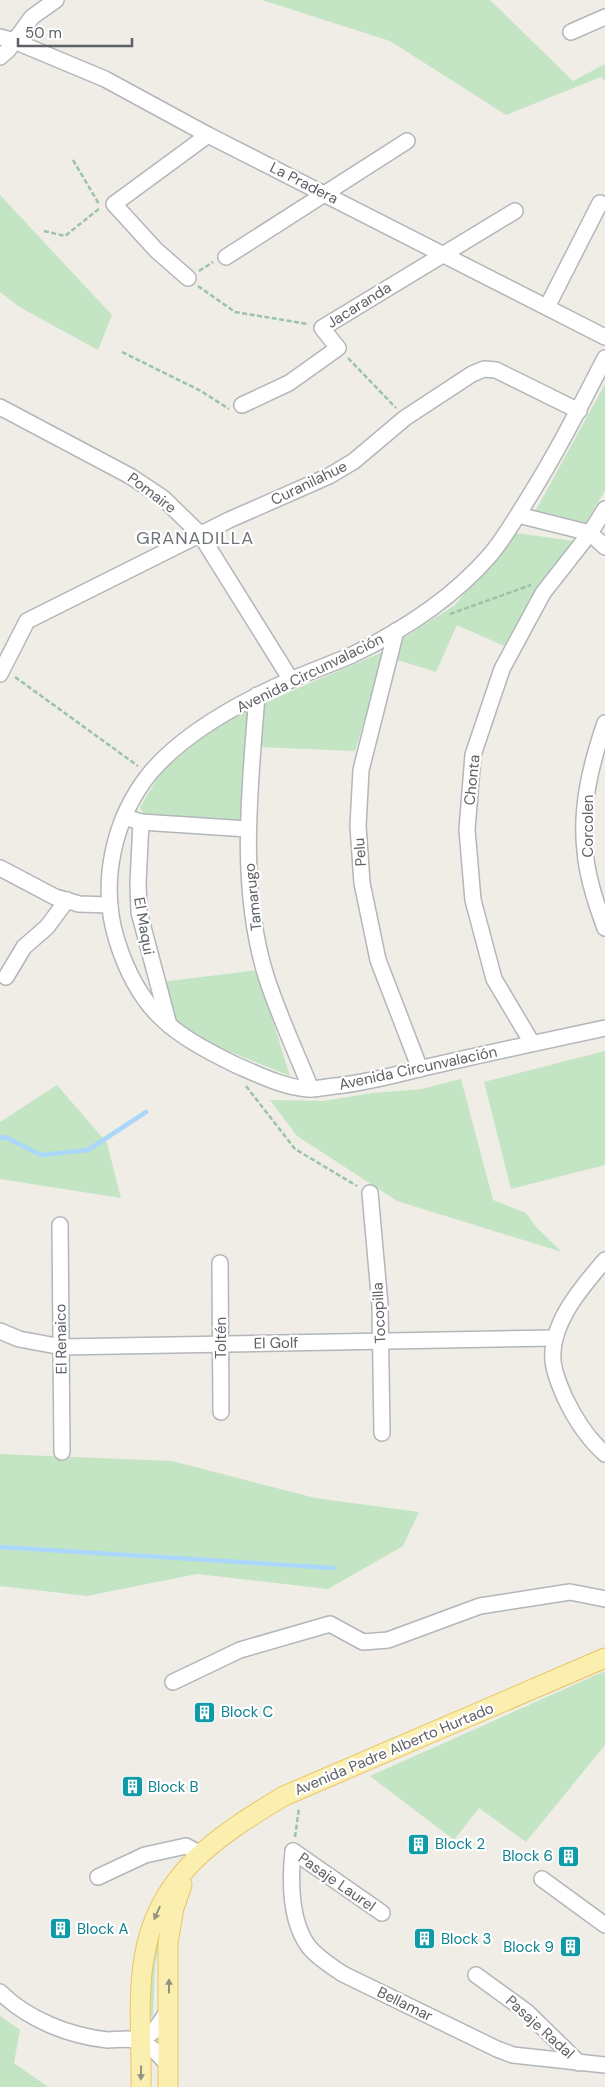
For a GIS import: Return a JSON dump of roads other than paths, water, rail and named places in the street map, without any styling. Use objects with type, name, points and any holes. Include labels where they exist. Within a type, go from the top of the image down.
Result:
[{"type":"main road","name":"Avenida Padre Alberto Hurtado","points":[[141,2087],[143,1967],[151,1928],[160,1905],[173,1884],[197,1856],[239,1823],[301,1788],[605,1658]]},
{"type":"main road","name":"Avenida Padre Alberto Hurtado","points":[[168,2087],[168,1958],[170,1925],[179,1891],[197,1856]]},
{"type":"street","points":[[0,57],[7,39],[32,17],[56,0]]},
{"type":"street","points":[[571,32],[605,17]]},
{"type":"street","name":"La Pradera","points":[[7,39],[105,79],[208,134],[605,337]]},
{"type":"street","points":[[188,278],[107,206],[208,134]]},
{"type":"street","points":[[226,257],[407,141]]},
{"type":"street","points":[[547,307],[600,203]]},
{"type":"street","name":"Jacaranda","points":[[242,405],[288,383],[338,348],[322,328],[516,211]]},
{"type":"street","name":"Avenida Circunvalación","points":[[605,358],[579,410],[518,515],[491,554],[469,576],[422,616],[352,655],[257,695],[197,732],[169,753],[150,774],[124,817],[115,841],[109,868],[110,905],[114,932],[123,960],[138,989],[152,1009],[169,1026],[196,1044],[254,1073],[290,1086],[311,1089],[366,1082],[605,1028]]},
{"type":"street","name":"Curanilahue","points":[[0,669],[27,622],[200,534],[329,476],[354,461],[405,418],[472,374],[484,369],[496,370],[579,410]]},
{"type":"street","name":"Pomaire","points":[[0,407],[130,476],[164,498],[200,534],[292,680]]},
{"type":"street","name":"Chonta","points":[[532,1044],[494,979],[473,900],[467,830],[473,755],[502,669],[543,593],[590,533],[605,509]]},
{"type":"street","points":[[518,515],[590,533],[605,547]]},
{"type":"street","name":"Pelu","points":[[396,631],[361,770],[358,826],[362,883],[378,960],[420,1069]]},
{"type":"street","name":"Tamarugo","points":[[257,695],[248,829],[253,920],[266,976],[311,1089]]},
{"type":"street","name":"Corcolen","points":[[605,723],[594,753],[585,804],[584,841],[584,851],[595,900],[605,928]]},
{"type":"street","points":[[124,817],[142,822],[248,829]]},
{"type":"street","name":"El Maqui","points":[[142,822],[138,883],[139,912],[169,1026]]},
{"type":"street","points":[[0,868],[56,897],[78,904],[110,905]]},
{"type":"street","points":[[6,977],[24,946],[48,926],[68,900]]},
{"type":"street","name":"Tocopilla","points":[[370,1194],[380,1305],[382,1433]]},
{"type":"street","name":"El Renaico","points":[[60,1225],[62,1452]]},
{"type":"street","points":[[605,1260],[590,1277],[561,1322],[555,1338],[553,1362],[559,1385],[573,1415],[592,1443],[605,1454]]},
{"type":"street","name":"Toltén","points":[[220,1263],[221,1412]]},
{"type":"street","name":"El Golf","points":[[0,1331],[19,1339],[62,1348],[381,1340],[555,1338]]},
{"type":"street","points":[[173,1682],[240,1650],[330,1624],[363,1642],[388,1640],[480,1606],[570,1592],[605,1599]]},
{"type":"street","points":[[98,1877],[145,1855],[186,1846],[197,1856]]},
{"type":"street","name":"Pasaje Laurel","points":[[293,1851],[382,1913]]},
{"type":"street","name":"Bellamar","points":[[293,1851],[291,1870],[293,1894],[301,1932],[308,1946],[329,1965],[343,1974],[513,2055],[605,2065]]},
{"type":"street","points":[[542,1879],[605,1925]]},
{"type":"street","name":"Pasaje Radal","points":[[476,1975],[527,2012],[550,2032],[579,2063]]},
{"type":"street","points":[[0,1992],[9,2001],[35,2018],[70,2032],[107,2040],[141,2040],[154,2031],[168,2011]]},
{"type":"street","points":[[141,2040],[156,2051],[168,2065]]},
{"type":"waterway","points":[[0,1138],[5,1137],[41,1155],[88,1150],[146,1112]]},
{"type":"waterway","points":[[0,1547],[334,1568]]},
{"type":"place","name":"Block C","points":[[205,1712]]},
{"type":"place","name":"Block B","points":[[132,1787]]},
{"type":"place","name":"Block 2","points":[[419,1844]]},
{"type":"place","name":"Block 6","points":[[569,1856]]},
{"type":"place","name":"Block A","points":[[61,1929]]},
{"type":"place","name":"Block 3","points":[[425,1939]]},
{"type":"place","name":"Block 9","points":[[570,1947]]},
{"type":"district","name":"GRANADILLA","points":[[195,538]]}]
